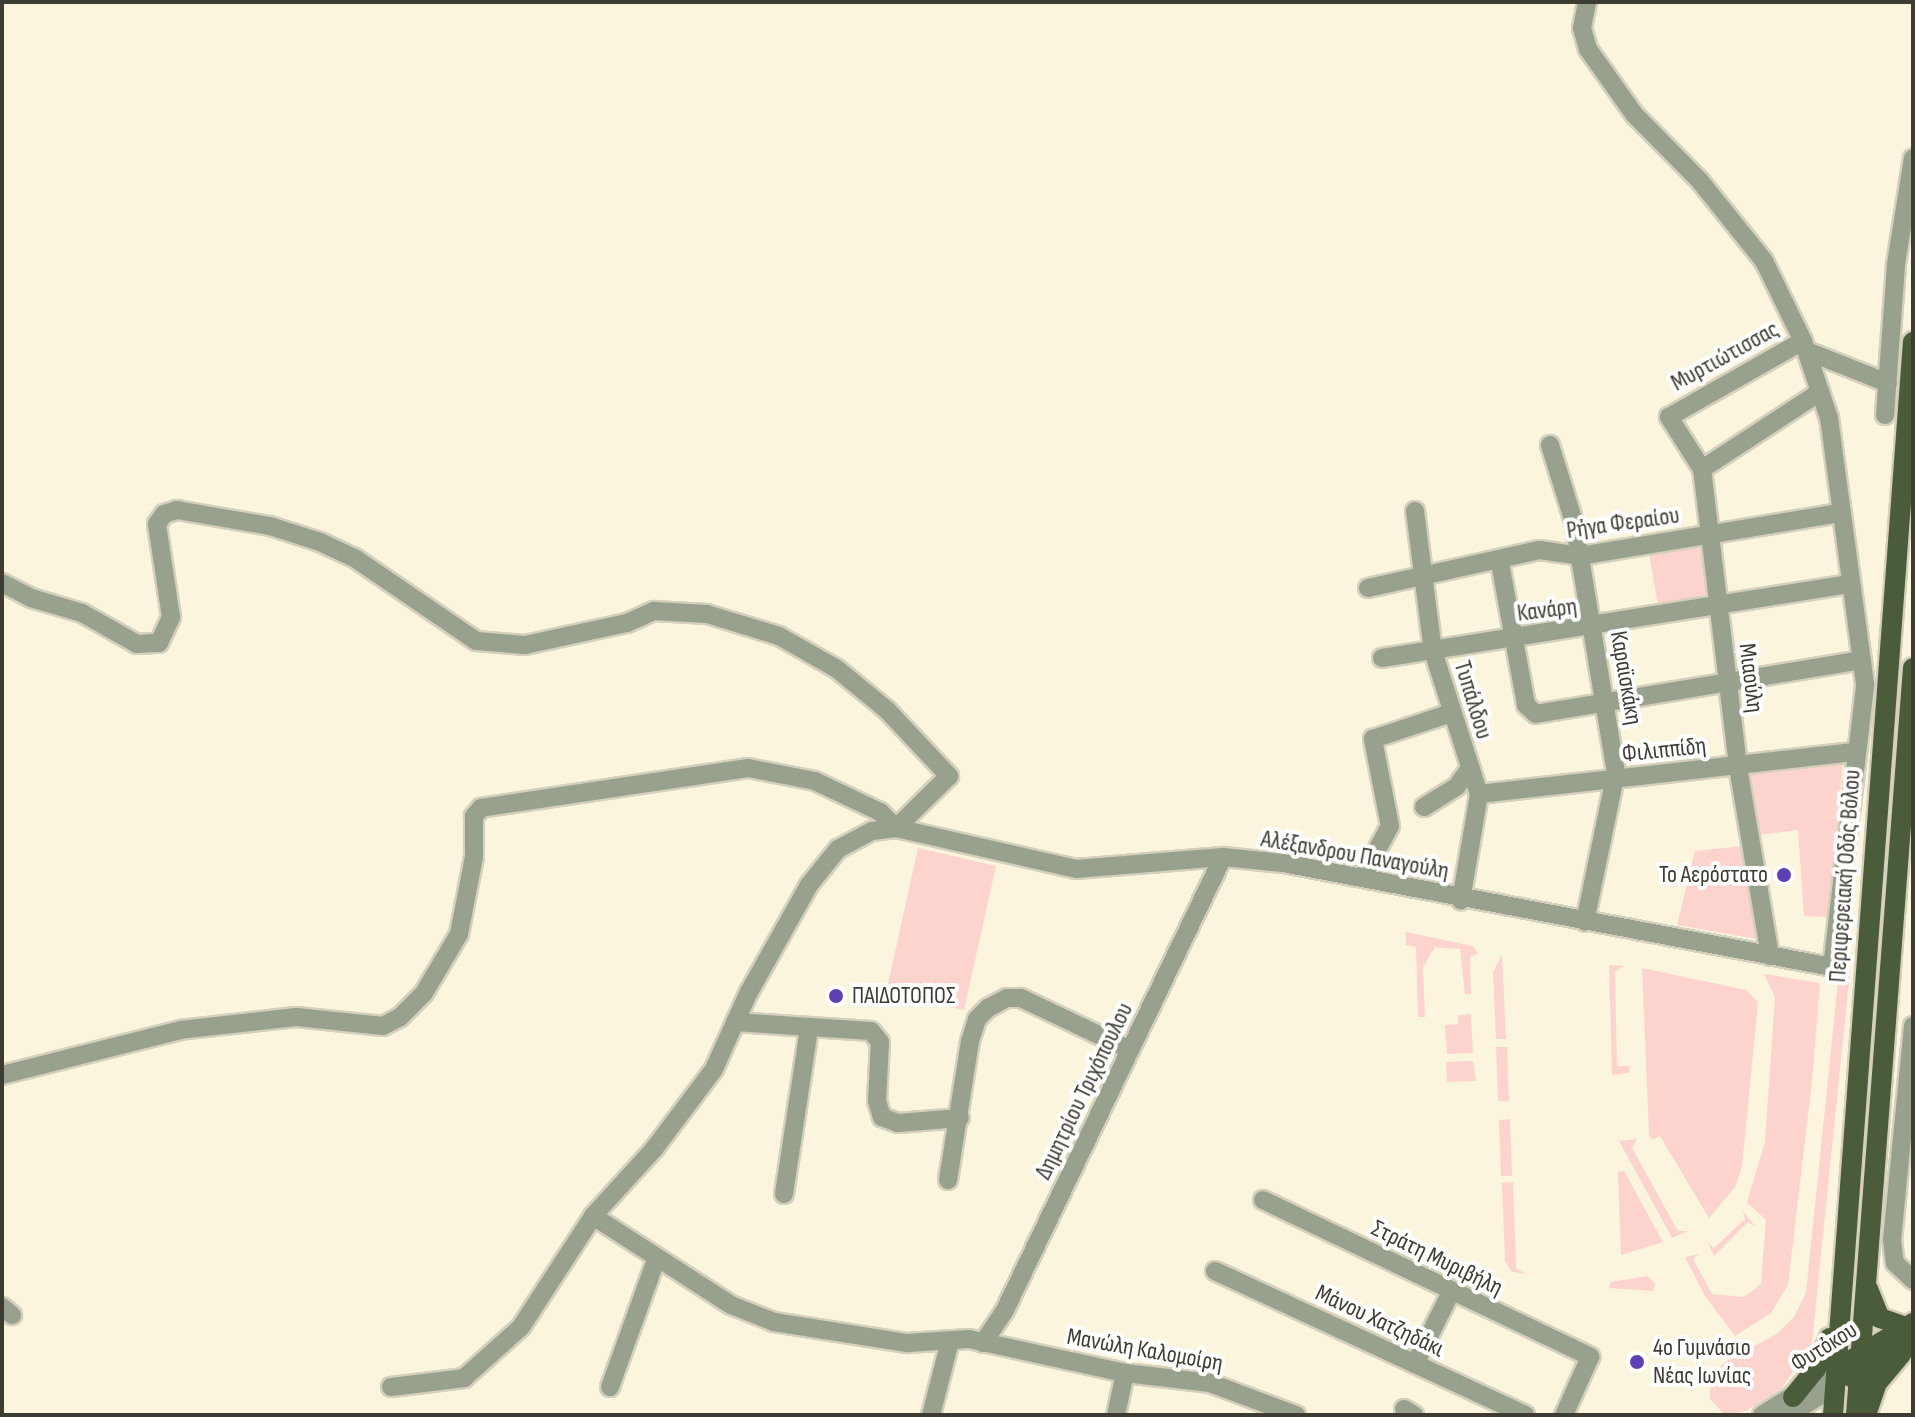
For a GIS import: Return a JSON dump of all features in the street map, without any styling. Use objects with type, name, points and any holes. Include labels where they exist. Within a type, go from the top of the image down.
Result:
[{"type":"main road","name":"Περιφερειακή Οδός Βόλου","points":[[1833,1415],[1837,1319],[1913,342]]},
{"type":"main road","name":"Περιφερειακή Οδός Βόλου","points":[[1856,1415],[1864,1277],[1913,668]]},
{"type":"main road","points":[[1864,1277],[1878,1315],[1911,1334],[1877,1383],[1866,1415]]},
{"type":"main road","points":[[1790,1406],[1816,1369],[1837,1319]]},
{"type":"main road","name":"Φυτόκου","points":[[1834,1379],[1911,1334]]},
{"type":"street","points":[[1587,2],[1582,35],[1598,66],[1647,130],[1749,238],[1805,346],[1832,433],[1862,660],[1864,707],[1854,752]]},
{"type":"street","points":[[1885,415],[1896,264],[1913,158]]},
{"type":"street","points":[[1805,346],[1888,383]]},
{"type":"street","name":"Μυρτιώτισσας","points":[[1670,414],[1805,346]]},
{"type":"street","points":[[1702,469],[1820,392]]},
{"type":"street","name":"Μιαούλη","points":[[1670,414],[1702,469],[1738,766],[1770,956]]},
{"type":"street","name":"Καραϊσκάκη","points":[[1550,445],[1580,556],[1606,702],[1615,779],[1585,922]]},
{"type":"street","points":[[2,583],[31,598],[82,613],[137,644],[159,643],[171,617],[157,524],[164,514],[177,510],[270,526],[342,552],[476,641],[525,645],[627,623],[654,611],[707,614],[779,636],[837,669],[865,689],[941,764],[949,776],[943,786],[896,828],[880,812],[815,781],[748,768],[481,808],[474,816],[474,857],[459,934],[424,993],[400,1017],[383,1026],[296,1017],[181,1030],[2,1075]]},
{"type":"street","name":"Τυπάλδου","points":[[1415,511],[1421,579],[1433,651],[1479,794],[1461,900]]},
{"type":"street","name":"Ρήγα Φεραίου","points":[[1368,588],[1500,563],[1542,550],[1580,556],[1841,513]]},
{"type":"street","points":[[1500,563],[1526,705],[1532,713],[1862,660]]},
{"type":"street","name":"Κανάρη","points":[[1382,658],[1718,609],[1850,584]]},
{"type":"street","points":[[1362,878],[1390,826],[1373,739],[1451,713]]},
{"type":"street","name":"Αλέξανδρου Παναγούλη","points":[[391,1387],[449,1383],[475,1371],[521,1327],[593,1216],[701,1088],[735,1022],[829,859],[860,836],[896,828],[1076,869],[1223,857],[1362,878],[1461,900],[1832,967],[1854,752]]},
{"type":"street","name":"Φιλιππίδη","points":[[1479,794],[1854,752]]},
{"type":"street","points":[[1424,807],[1457,786],[1470,768]]},
{"type":"street","name":"Δημητρίου Τριχόπουλου","points":[[983,1343],[1004,1312],[1223,857]]},
{"type":"street","points":[[948,1180],[977,1019],[1007,998],[1021,998],[1130,1050]]},
{"type":"street","points":[[735,1022],[875,1033],[880,1042],[878,1108],[887,1120],[960,1118]]},
{"type":"street","points":[[1913,1026],[1907,1128],[1893,1255],[1913,1280]]},
{"type":"street","points":[[784,1194],[809,1029]]},
{"type":"street","name":"Στράτη Μυριβήλη","points":[[1263,1200],[1590,1357],[1564,1415]]},
{"type":"street","name":"Μανώλη Καλομοίρη","points":[[593,1216],[656,1260],[731,1305],[774,1322],[907,1343],[983,1343],[1125,1373],[1210,1383],[1296,1415]]},
{"type":"street","points":[[610,1387],[656,1260]]},
{"type":"street","name":"Μάνου Χατζηδάκι","points":[[1215,1271],[1525,1415]]},
{"type":"street","points":[[1415,1364],[1451,1292]]},
{"type":"street","points":[[931,1415],[950,1341]]},
{"type":"street","points":[[1116,1415],[1125,1373]]},
{"type":"street","name":"Φυτόκου","points":[[1762,1415],[1790,1406],[1834,1379]]},
{"type":"shaded area","points":[[1705,538],[1715,602],[1659,611],[1648,548]]},
{"type":"shaded area","points":[[1843,762],[1828,917],[1804,916],[1798,830],[1759,835],[1748,772]]},
{"type":"shaded area","points":[[1742,846],[1757,939],[1677,925],[1695,851]]},
{"type":"shaded area","points":[[918,848],[996,866],[964,1010],[886,993]]},
{"type":"shaded area","points":[[1406,932],[1473,946],[1478,954],[1470,957],[1471,994],[1465,994],[1460,949],[1435,947],[1423,967],[1425,1017],[1418,1017],[1416,947],[1406,945]]},
{"type":"shaded area","points":[[1502,954],[1506,1039],[1496,1039],[1493,973]]},
{"type":"shaded area","points":[[1609,965],[1625,966],[1615,971],[1617,1066],[1629,1066],[1629,1073],[1612,1075]]},
{"type":"shaded area","points":[[1642,968],[1746,990],[1758,1002],[1742,1167],[1735,1187],[1709,1218],[1660,1136],[1653,1140],[1649,1135]]},
{"type":"shaded area","points":[[1850,971],[1812,1343],[1782,1388],[1746,1411],[1725,1415],[1710,1399],[1711,1376],[1725,1362],[1778,1333],[1794,1317],[1806,1293],[1839,972]]},
{"type":"shaded area","points":[[1764,974],[1820,983],[1788,1285],[1771,1313],[1735,1336],[1705,1296],[1685,1257],[1699,1254],[1693,1259],[1712,1294],[1744,1297],[1761,1284],[1766,1220],[1747,1202],[1765,1142],[1775,997]]},
{"type":"shaded area","points":[[1471,1014],[1473,1053],[1447,1054],[1445,1025],[1458,1024],[1458,1015]]},
{"type":"shaded area","points":[[1496,1047],[1507,1047],[1509,1101],[1498,1101]]},
{"type":"shaded area","points":[[1473,1061],[1476,1081],[1447,1082],[1446,1062]]},
{"type":"shaded area","points":[[1510,1119],[1512,1176],[1501,1176],[1499,1120]]},
{"type":"shaded area","points":[[1637,1139],[1632,1148],[1678,1231],[1688,1231],[1672,1238],[1619,1141]]},
{"type":"shaded area","points":[[1624,1171],[1663,1242],[1621,1255],[1618,1172]]},
{"type":"shaded area","points":[[1513,1182],[1516,1268],[1526,1274],[1512,1272],[1505,1261],[1502,1183]]},
{"type":"shaded area","points":[[1742,1210],[1755,1226],[1748,1222],[1714,1256],[1708,1243],[1714,1248],[1745,1219]]},
{"type":"shaded area","points":[[1647,1276],[1656,1284],[1652,1291],[1609,1288],[1611,1282]]},
{"type":"place","name":"Το Αερόστατο","points":[[1784,875]]},
{"type":"place","name":"ΠΑΙΔΟΤΟΠΟΣ","points":[[836,996]]},
{"type":"place","name":"4ο Γυμνάσιο Νέας Ιωνίας","points":[[1637,1362]]}]
